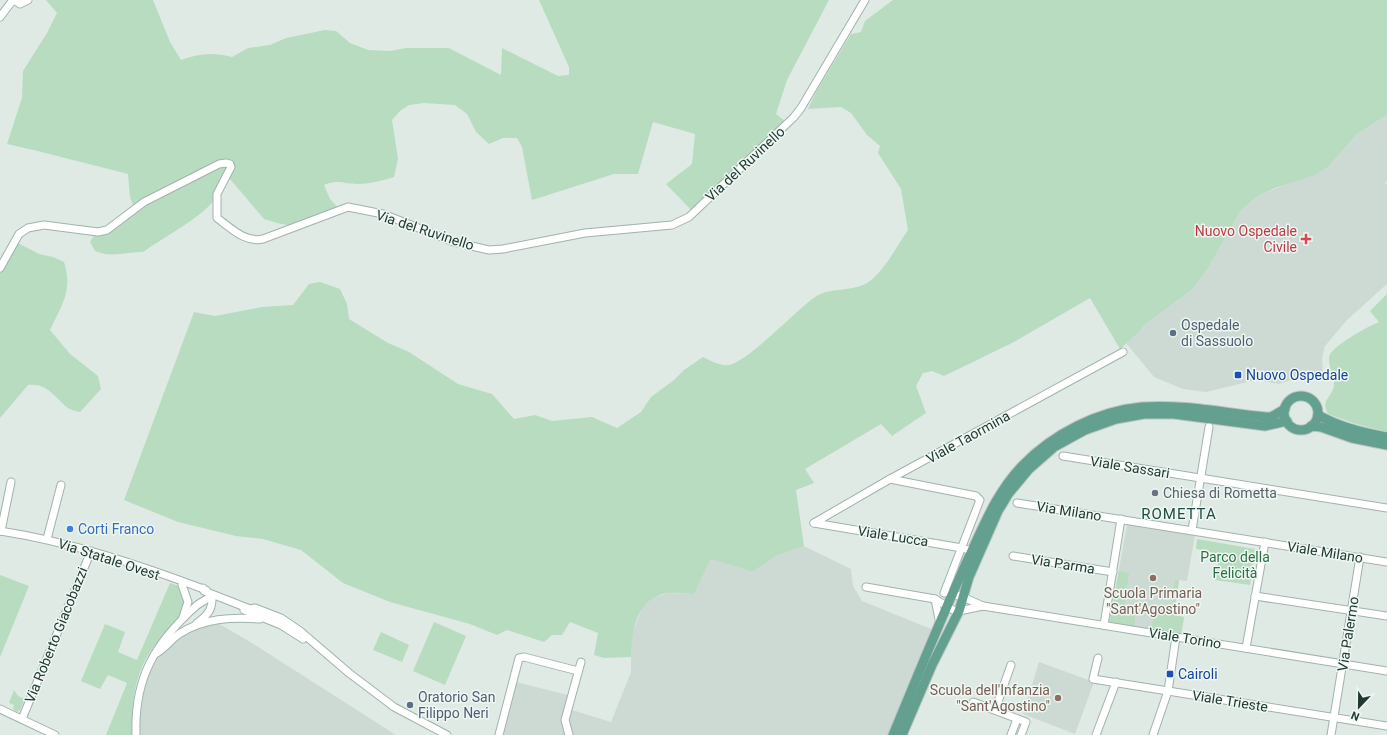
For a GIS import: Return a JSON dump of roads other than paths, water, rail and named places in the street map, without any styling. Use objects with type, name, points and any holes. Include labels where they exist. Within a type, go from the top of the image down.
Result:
[{"type":"main road","points":[[893,735],[940,624],[947,606],[948,594],[972,551],[995,501],[1022,466],[1049,442],[1079,424],[1115,412],[1143,407],[1174,407],[1266,417],[1285,409],[1292,399],[1304,396],[1310,398],[1315,403],[1318,415],[1311,426]]},
{"type":"main road","points":[[1285,409],[1287,421],[1298,429],[1311,426],[1321,427],[1358,439],[1387,445]]},
{"type":"main road","points":[[902,735],[932,665],[959,611],[969,577],[998,511],[1009,493],[1029,469],[1054,447],[1085,430],[1116,419],[1144,414],[1174,414],[1265,426],[1287,421]]},
{"type":"main road","points":[[1318,415],[1356,431],[1387,438]]},
{"type":"street","points":[[0,17],[14,0],[20,4],[28,0]]},
{"type":"street","name":"Via del Ruvinello","points":[[0,268],[19,234],[28,228],[44,225],[98,232],[107,230],[144,202],[219,164],[226,163],[230,164],[231,166],[217,194],[217,218],[247,239],[255,240],[263,238],[348,207],[383,214],[454,242],[489,250],[503,249],[585,233],[672,225],[689,217],[794,117],[805,102],[865,0]]},
{"type":"street","name":"Viale Taormina","points":[[814,523],[890,479],[1123,352]]},
{"type":"street","points":[[1192,530],[1209,427]]},
{"type":"street","name":"Viale Sassari","points":[[1063,456],[1387,508]]},
{"type":"street","points":[[890,479],[976,496],[980,500],[962,548],[948,594],[935,599]]},
{"type":"street","name":"Via Statale Ovest","points":[[11,482],[1,531],[46,539],[91,551],[203,588],[282,618],[326,652],[326,654]]},
{"type":"street","name":"Via Statale Ovest","points":[[46,539],[61,485]]},
{"type":"street","name":"Via Milano","points":[[1017,503],[1121,519]]},
{"type":"street","points":[[1104,625],[1121,519]]},
{"type":"street","name":"Viale Milano","points":[[1121,519],[1387,562]]},
{"type":"street","name":"Viale Lucca","points":[[814,523],[962,548],[972,551]]},
{"type":"street","points":[[1246,648],[1265,542]]},
{"type":"street","name":"Via Roberto Giacobazzi","points":[[22,719],[91,551]]},
{"type":"street","name":"Via Parma","points":[[1013,556],[1113,572]]},
{"type":"street","name":"Via Palermo","points":[[1331,735],[1360,557]]},
{"type":"street","name":"Via Statale Ovest","points":[[172,579],[172,581],[212,596],[250,609],[255,608]]},
{"type":"street","points":[[182,585],[188,602],[182,619]]},
{"type":"street","points":[[866,587],[935,599],[959,611]]},
{"type":"street","name":"Via Statale Ovest","points":[[203,588],[204,592],[212,596],[294,633],[326,654],[394,707],[447,735]]},
{"type":"street","name":"Viale Torino","points":[[948,594],[963,597],[983,606],[1387,671]]},
{"type":"street","points":[[136,735],[136,704],[140,686],[157,648],[196,605],[212,596]]},
{"type":"street","points":[[155,654],[161,651],[178,635],[194,626],[207,616],[211,609],[212,596]]},
{"type":"street","points":[[1255,596],[1387,616]]},
{"type":"street","points":[[935,599],[940,624]]},
{"type":"street","name":"Viale Torino","points":[[959,611],[983,606]]},
{"type":"street","points":[[194,626],[216,619],[237,617],[268,620]]},
{"type":"street","points":[[1153,735],[1168,691],[1176,637]]},
{"type":"street","points":[[499,735],[519,658],[524,657],[578,671]]},
{"type":"street","name":"Viale Trieste","points":[[1098,658],[1093,679],[1387,726]]},
{"type":"street","points":[[569,735],[565,720],[581,662]]},
{"type":"street","points":[[995,710],[1011,665]]},
{"type":"street","points":[[1096,735],[1116,682]]},
{"type":"street","points":[[973,702],[1026,722],[1021,735]]},
{"type":"street","points":[[0,709],[55,735]]},
{"type":"street","points":[[1011,735],[1017,718]]},
{"type":"street","points":[[136,721],[140,735]]},
{"type":"place","name":"Nuovo Ospedale Civile","points":[[1306,239]]},
{"type":"place","name":"Ospedale di Sassuolo","points":[[1173,333]]},
{"type":"place","name":"Nuovo Ospedale","points":[[1238,375]]},
{"type":"place","name":"Chiesa di Rometta","points":[[1155,493]]},
{"type":"place","name":"Corti Franco","points":[[70,529]]},
{"type":"place","name":"Scuola Primaria \"Sant'Agostino\"","points":[[1153,578]]},
{"type":"place","name":"Cairoli","points":[[1170,674]]},
{"type":"place","name":"Scuola dell'Infanzia \"Sant'Agostino\"","points":[[1058,698]]},
{"type":"place","name":"Oratorio San Filippo Neri","points":[[410,705]]},
{"type":"district","name":"ROMETTA","points":[[1179,514]]},
{"type":"park label","name":"Parco della Felicità","points":[[1235,566]]}]
